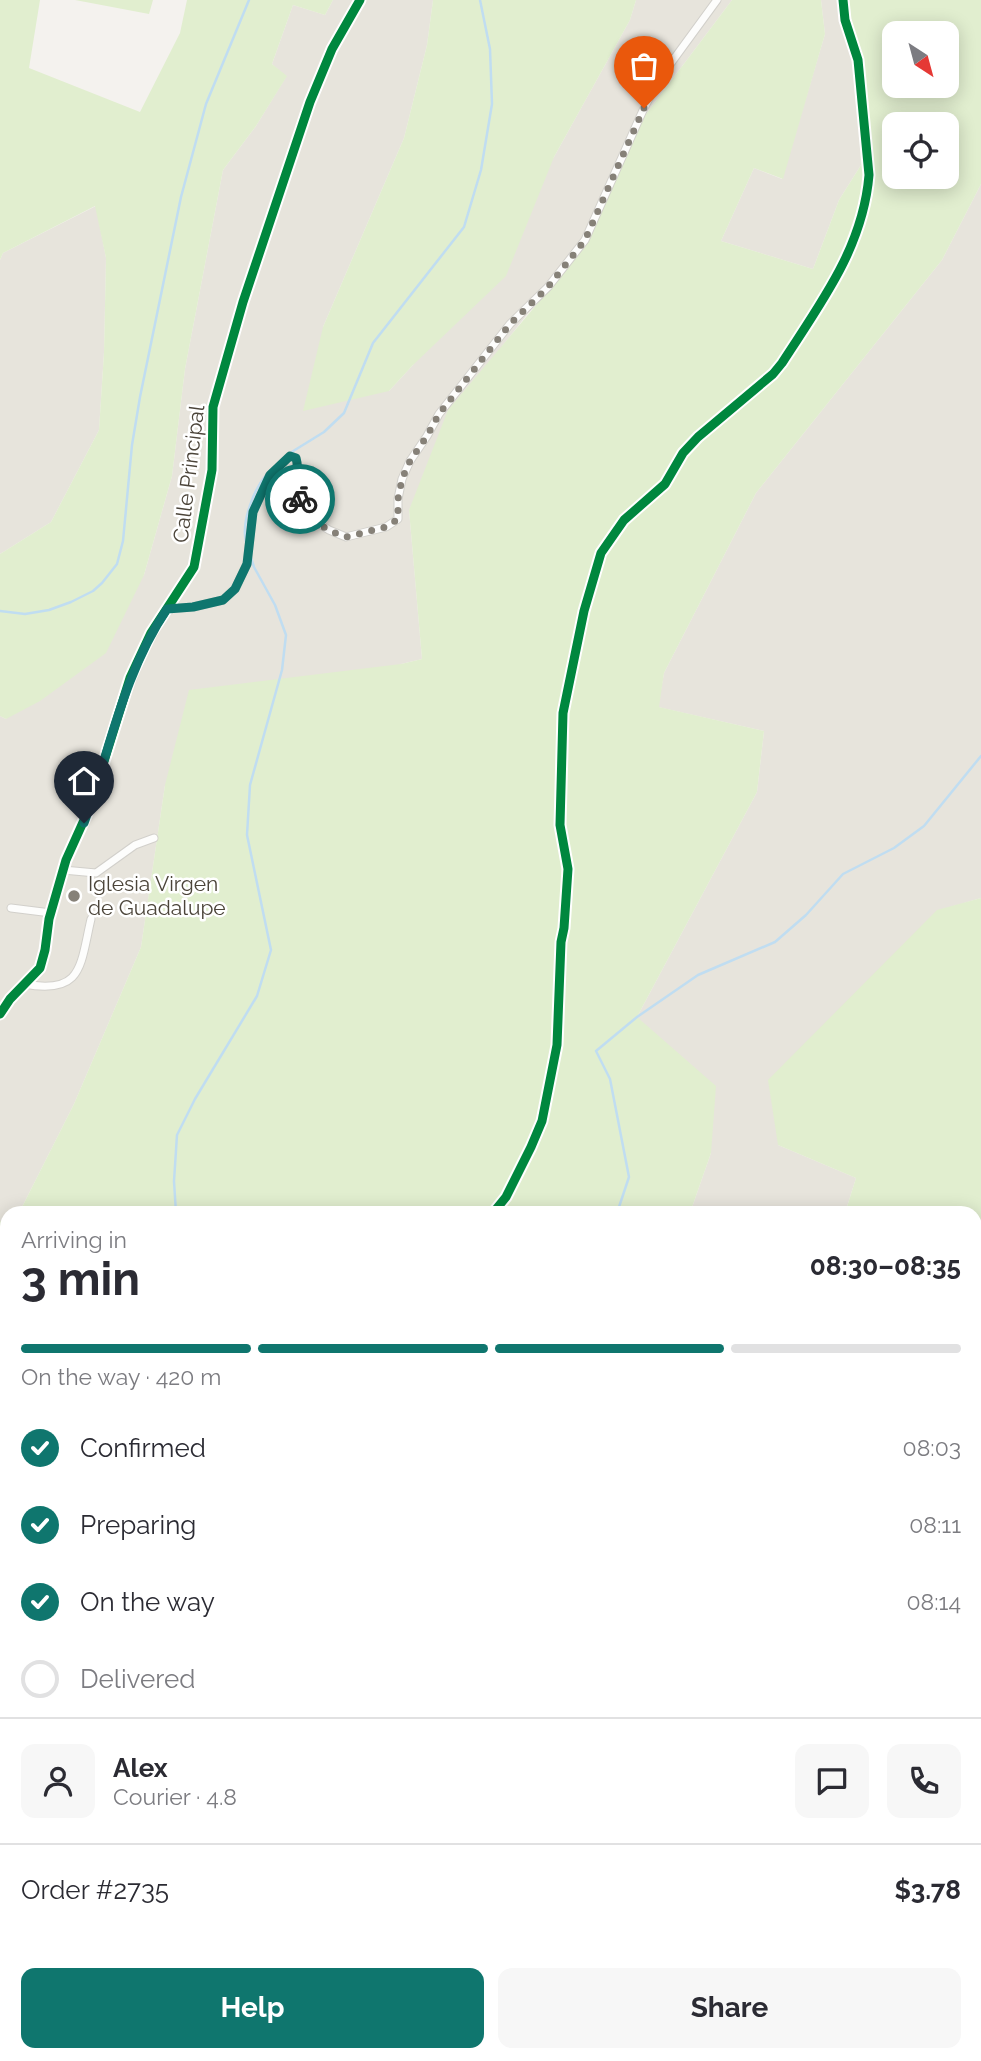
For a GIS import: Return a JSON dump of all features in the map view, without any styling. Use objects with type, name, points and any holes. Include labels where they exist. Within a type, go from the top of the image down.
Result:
[{"type":"street","name":"Calle Principal","points":[[0,1014],[42,963],[51,913],[63,870],[89,809],[130,678],[151,633],[194,567],[212,470],[213,407],[243,302],[310,102],[332,49],[359,0]]},
{"type":"street","points":[[167,609],[193,607],[223,600],[235,589],[247,564],[253,512],[270,475],[290,456],[296,458],[298,463],[299,477],[296,487],[302,502],[315,521],[328,530],[346,537],[386,527],[398,519],[402,479],[410,461],[439,414],[510,324],[548,287],[585,240],[660,78],[717,0]]},
{"type":"street","points":[[499,1206],[506,1197],[542,1121],[557,1045],[561,942],[568,869],[560,825],[563,713],[595,569],[601,553],[615,531],[665,484],[690,445],[710,425],[773,374],[838,277],[857,231],[870,175],[858,60],[845,20],[843,0]]},
{"type":"street","points":[[63,870],[99,872],[121,853],[154,838]]},
{"type":"street","points":[[11,908],[51,913]]},
{"type":"street","points":[[24,985],[59,986],[73,977],[80,966],[91,919]]},
{"type":"shaded area","points":[[333,0],[433,0],[427,45],[404,138],[323,327],[389,391],[413,365],[554,157],[630,20],[636,0],[732,0],[637,126],[585,247],[503,345],[409,510],[422,659],[401,664],[165,785],[141,947],[74,1104],[23,1206],[0,1206],[0,716],[6,719],[144,575],[172,476],[185,369],[223,170],[256,126],[286,77],[272,64],[293,5],[325,15]]},
{"type":"shaded area","points":[[821,0],[849,0],[855,50],[861,165],[839,200],[813,269],[721,241],[754,168],[782,179],[825,34]]},
{"type":"shaded area","points":[[981,184],[981,898],[937,911],[778,1145],[856,1178],[847,1206],[692,1206],[711,1153],[637,1017],[757,792],[764,731],[658,707],[664,673],[756,493],[942,260]]},
{"type":"shaded area","points":[[96,206],[106,258],[99,430],[51,522],[0,554],[0,260],[3,253]]},
{"type":"green space","points":[[0,0],[40,0],[29,68],[140,112],[180,33],[187,0],[333,0],[325,15],[293,5],[272,64],[287,76],[256,126],[223,170],[185,369],[172,476],[144,575],[106,653],[40,701],[6,719],[0,716],[0,554],[51,522],[99,430],[106,258],[95,206],[3,253],[0,260]]},
{"type":"green space","points":[[75,0],[153,0],[149,14]]},
{"type":"green space","points":[[433,0],[636,0],[630,20],[554,157],[506,276],[389,391],[303,411],[323,327],[404,138],[427,45]]},
{"type":"green space","points":[[732,0],[821,0],[825,34],[783,179],[754,168],[721,241],[813,269],[839,200],[861,165],[855,50],[849,0],[981,0],[981,184],[942,260],[756,493],[664,673],[659,707],[764,731],[757,792],[637,1017],[716,1086],[711,1153],[692,1206],[23,1206],[74,1104],[141,947],[165,785],[189,690],[401,664],[422,659],[409,510],[448,410],[585,247],[637,126]]},
{"type":"green space","points":[[981,898],[981,1206],[847,1206],[856,1178],[778,1145],[768,1080],[937,910]]},
{"type":"waterway","points":[[0,611],[25,614],[49,610],[71,602],[93,591],[117,564],[123,541],[132,445],[140,397],[181,197],[206,104],[249,0]]},
{"type":"waterway","points":[[290,453],[324,432],[344,413],[373,343],[464,227],[481,170],[492,104],[490,49],[480,0]]},
{"type":"waterway","points":[[246,542],[245,525],[250,506],[267,474]]},
{"type":"waterway","points":[[176,1206],[177,1135],[195,1099],[257,996],[271,950],[247,835],[250,785],[282,670],[286,635],[275,605],[250,555]]},
{"type":"waterway","points":[[619,1206],[629,1177],[610,1079],[596,1051],[637,1017],[698,975],[775,942],[806,915],[843,874],[894,848],[924,826],[981,756]]},
{"type":"cycle path","points":[[0,1014],[10,999],[40,968],[49,919],[66,860],[89,809],[130,678],[151,633],[194,567],[212,470],[213,407],[243,302],[310,102],[332,49],[360,0]]},
{"type":"cycle path","points":[[499,1206],[506,1197],[542,1121],[557,1045],[561,942],[568,869],[560,825],[563,713],[584,611],[601,553],[624,520],[665,484],[683,453],[698,437],[773,374],[825,297],[849,251],[865,202],[869,175],[858,60],[845,20],[843,0]]},
{"type":"way so far","points":[[300,499],[315,521],[346,537],[386,527],[398,519],[402,479],[410,461],[439,414],[510,324],[548,287],[585,240],[644,108]]},
{"type":"place","name":"Iglesia Virgen de Guadalupe","points":[[74,896]]},
{"type":"route","points":[[84,823],[130,678],[151,633],[167,609],[193,607],[223,600],[235,589],[247,564],[253,512],[270,475],[290,456],[294,456],[298,463],[299,477],[296,487],[300,499]]}]
